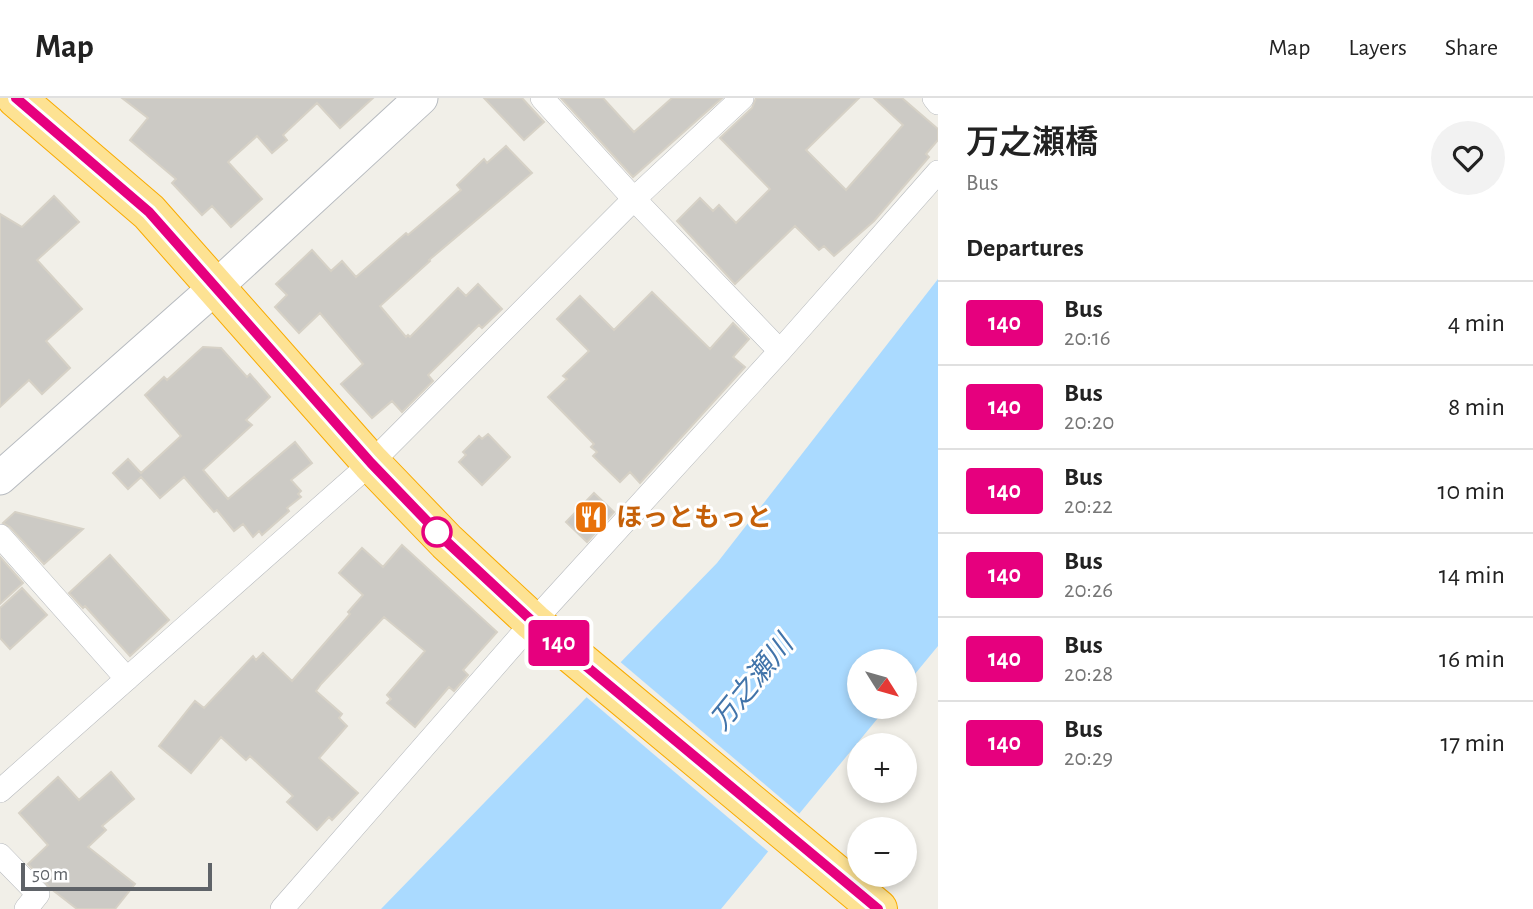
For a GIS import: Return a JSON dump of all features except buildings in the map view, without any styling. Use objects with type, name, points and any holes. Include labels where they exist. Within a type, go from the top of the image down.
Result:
[{"type":"highway","points":[[16,98],[149,212],[371,463],[447,542],[540,627],[878,909]]},
{"type":"street","points":[[542,98],[634,200],[780,351]]},
{"type":"street","points":[[0,791],[371,463],[634,200],[742,98]]},
{"type":"street","points":[[934,98],[938,103]]},
{"type":"street","points":[[0,478],[217,286],[408,102]]},
{"type":"street","points":[[282,909],[540,627],[938,172]]},
{"type":"street","points":[[0,536],[127,678]]},
{"type":"street","points":[[0,855],[38,894],[26,909]]},
{"type":"water","name":"万之瀬川","points":[[938,279],[938,646],[917,671],[917,649],[847,649],[847,719],[877,719],[866,733],[847,733],[847,756],[721,909],[381,909],[717,563]]},
{"type":"pier","points":[[618,660],[802,816],[771,854],[584,695]]},
{"type":"bus line","name":"140","points":[[16,98],[149,212],[371,463],[447,542],[533,622],[878,909]]},
{"type":"place","name":"ほっともっと","points":[[591,517]]}]
